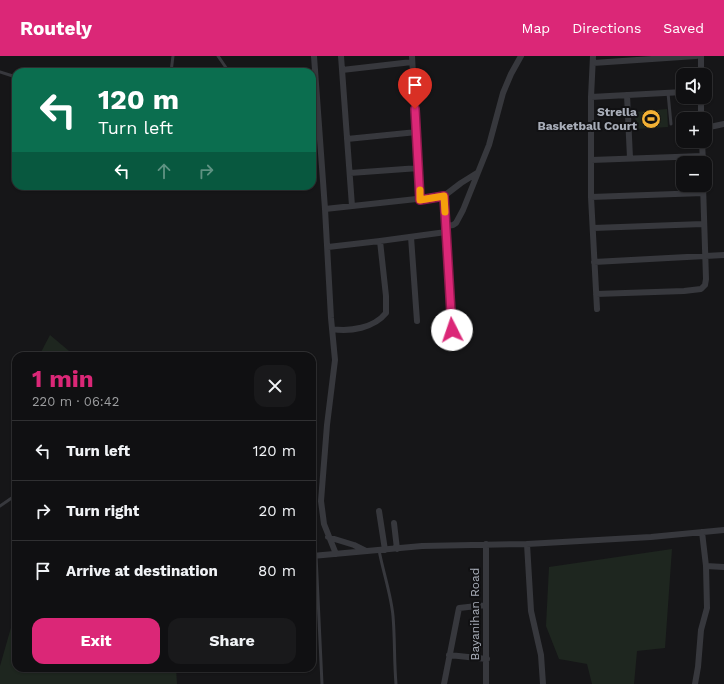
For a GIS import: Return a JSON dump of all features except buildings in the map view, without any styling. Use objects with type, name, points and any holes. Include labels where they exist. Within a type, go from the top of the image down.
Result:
[{"type":"street","points":[[314,56],[315,68]]},
{"type":"street","points":[[341,56],[352,206]]},
{"type":"street","points":[[328,247],[411,237],[446,229],[458,221],[489,145],[503,93],[521,56]]},
{"type":"street","points":[[593,56],[591,97],[591,197],[597,309]]},
{"type":"street","points":[[593,63],[696,56]]},
{"type":"street","points":[[701,56],[701,68]]},
{"type":"street","points":[[342,70],[412,59],[420,200]]},
{"type":"street","points":[[316,84],[334,346],[334,372],[327,424],[321,501],[324,524],[336,554]]},
{"type":"street","points":[[591,97],[676,92]]},
{"type":"street","points":[[627,95],[630,158]]},
{"type":"street","points":[[712,127],[724,124]]},
{"type":"street","points":[[347,139],[416,132]]},
{"type":"street","points":[[702,148],[702,156]]},
{"type":"street","points":[[591,160],[676,157]]},
{"type":"street","points":[[350,173],[419,168]]},
{"type":"street","points":[[325,209],[420,200],[444,196],[477,173]]},
{"type":"street","points":[[591,197],[703,193],[706,279],[705,285],[701,289],[596,294]]},
{"type":"street","points":[[444,196],[452,330]]},
{"type":"street","points":[[593,228],[703,224]]},
{"type":"street","points":[[411,237],[417,321]]},
{"type":"street","points":[[332,329],[342,330],[362,328],[373,324],[386,313],[386,296],[380,241]]},
{"type":"street","points":[[594,262],[724,254]]},
{"type":"street","points":[[379,511],[382,550]]},
{"type":"street","points":[[394,523],[397,549]]},
{"type":"street","points":[[316,556],[422,546],[527,544],[651,537],[724,530]]},
{"type":"street","points":[[694,684],[698,667],[701,630],[707,608],[706,566],[702,532]]},
{"type":"street","points":[[328,537],[354,545],[367,552]]},
{"type":"street","name":"Bayanihan Road","points":[[486,544],[486,684]]},
{"type":"street","points":[[527,544],[531,611],[541,655],[543,684]]},
{"type":"street","points":[[706,566],[724,567]]},
{"type":"street","points":[[444,684],[459,608],[486,605]]},
{"type":"street","points":[[449,655],[487,658]]},
{"type":"lane","points":[[172,68],[173,56]]},
{"type":"lane","points":[[218,56],[226,68]]},
{"type":"lane","points":[[0,72],[12,76]]},
{"type":"lane","points":[[668,93],[670,124]]},
{"type":"lane","points":[[0,506],[12,498]]},
{"type":"lane","points":[[382,550],[393,616],[393,659],[396,684]]},
{"type":"lane","points":[[316,588],[322,684]]},
{"type":"shaded area","name":"Strella Basketball Court","points":[[667,109],[668,127],[636,129],[635,112]]},
{"type":"shaded area","points":[[50,335],[70,352],[41,352]]},
{"type":"shaded area","points":[[672,549],[665,648],[637,651],[634,684],[592,684],[587,664],[559,659],[546,626],[549,567]]},
{"type":"shaded area","points":[[12,624],[12,672],[176,672],[177,684],[0,684],[0,666]]},
{"type":"slow traffic","points":[[420,190],[420,200],[444,196],[445,212]]},
{"type":"place","name":"Strella Basketball Court","points":[[651,119]]},
{"type":"route","points":[[415,109],[420,200],[444,196],[452,330]]}]
